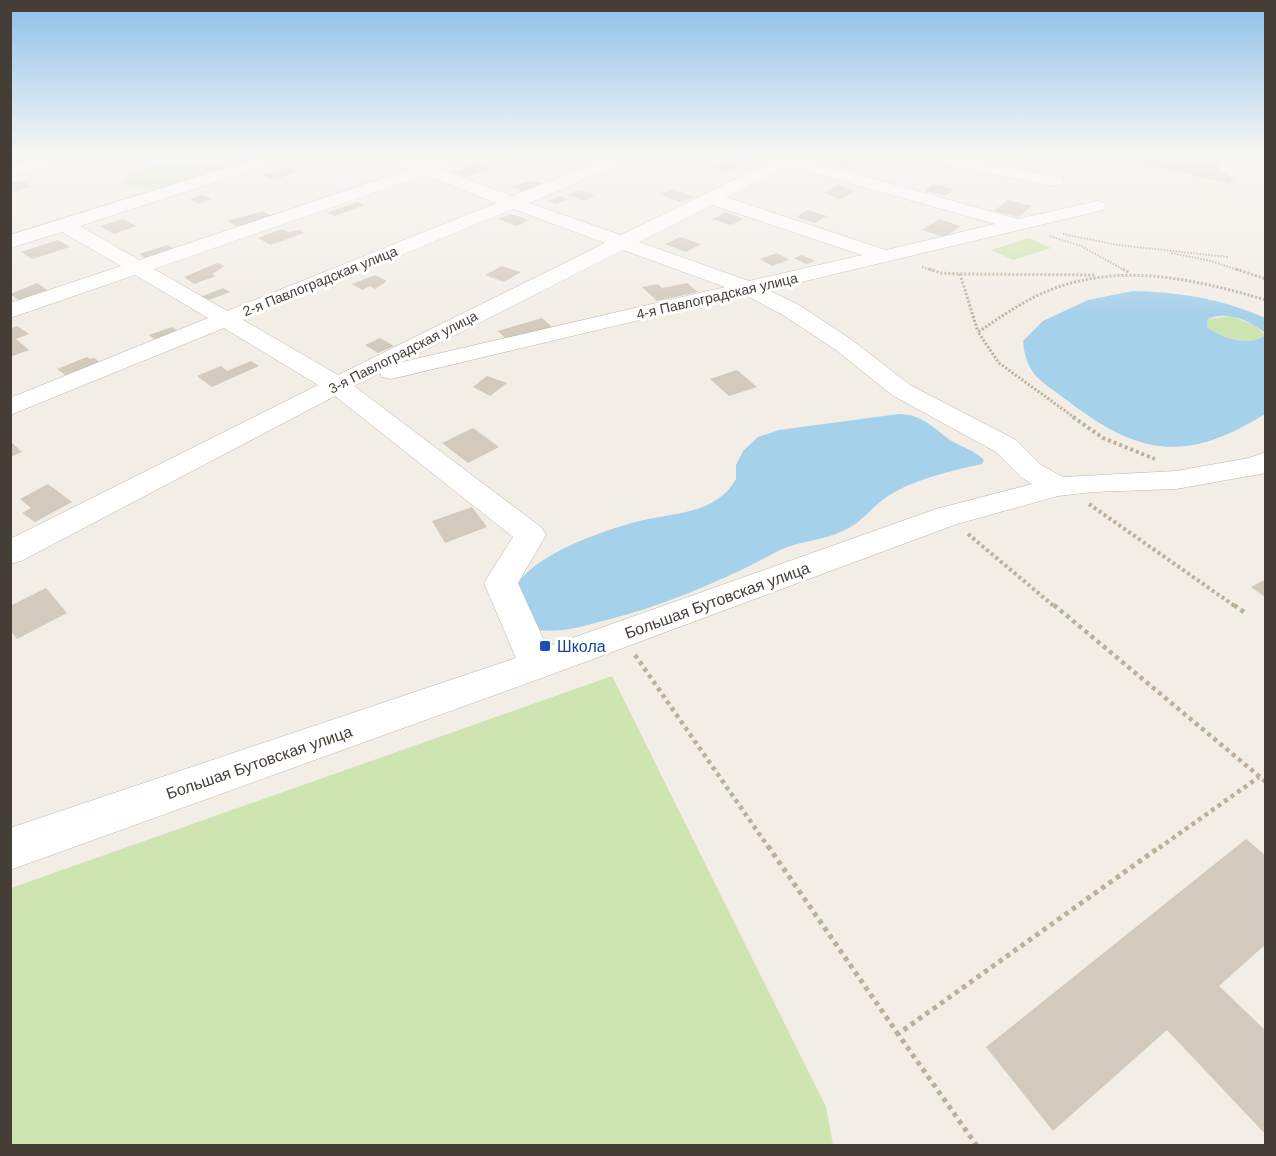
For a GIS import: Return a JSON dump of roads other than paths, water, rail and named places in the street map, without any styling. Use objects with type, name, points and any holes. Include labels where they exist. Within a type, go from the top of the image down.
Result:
[{"type":"street","points":[[10,242],[115,209]]},
{"type":"street","points":[[10,311],[308,209]]},
{"type":"street","name":"2-я Павлоградская улица","points":[[10,407],[498,209]]},
{"type":"street","points":[[530,209],[748,288],[791,310],[844,345],[901,390],[1006,446],[1031,471],[1070,493]]},
{"type":"street","name":"3-я Павлоградская улица","points":[[10,553],[337,385],[689,209]]},
{"type":"street","points":[[743,209],[886,257]]},
{"type":"street","points":[[964,209],[1018,225]]},
{"type":"street","name":"4-я Павлоградская улица","points":[[337,385],[1085,209]]},
{"type":"street","points":[[65,225],[337,385],[530,535],[501,583],[537,665]]},
{"type":"street","name":"Большая Бутовская улица","points":[[10,849],[537,665],[946,516],[1070,493],[1093,483],[1176,480],[1257,466],[1266,461]]},
{"type":"water","points":[[1133,291],[1167,293],[1217,301],[1265,318],[1265,333],[1253,324],[1231,316],[1208,319],[1207,327],[1220,335],[1236,340],[1251,341],[1265,335],[1265,414],[1237,430],[1211,440],[1187,446],[1164,446],[1141,442],[1118,433],[1094,419],[1037,377],[1028,362],[1023,341],[1043,321],[1088,300]]},
{"type":"water","points":[[899,414],[914,416],[927,422],[950,440],[984,460],[982,464],[933,476],[910,485],[882,500],[857,523],[837,534],[780,550],[694,591],[626,615],[562,630],[536,630],[513,591],[522,578],[535,566],[568,546],[624,525],[693,510],[718,499],[728,491],[736,479],[736,465],[743,451],[758,437],[779,430]]},
{"type":"place","name":"Школа","points":[[545,646]]}]
